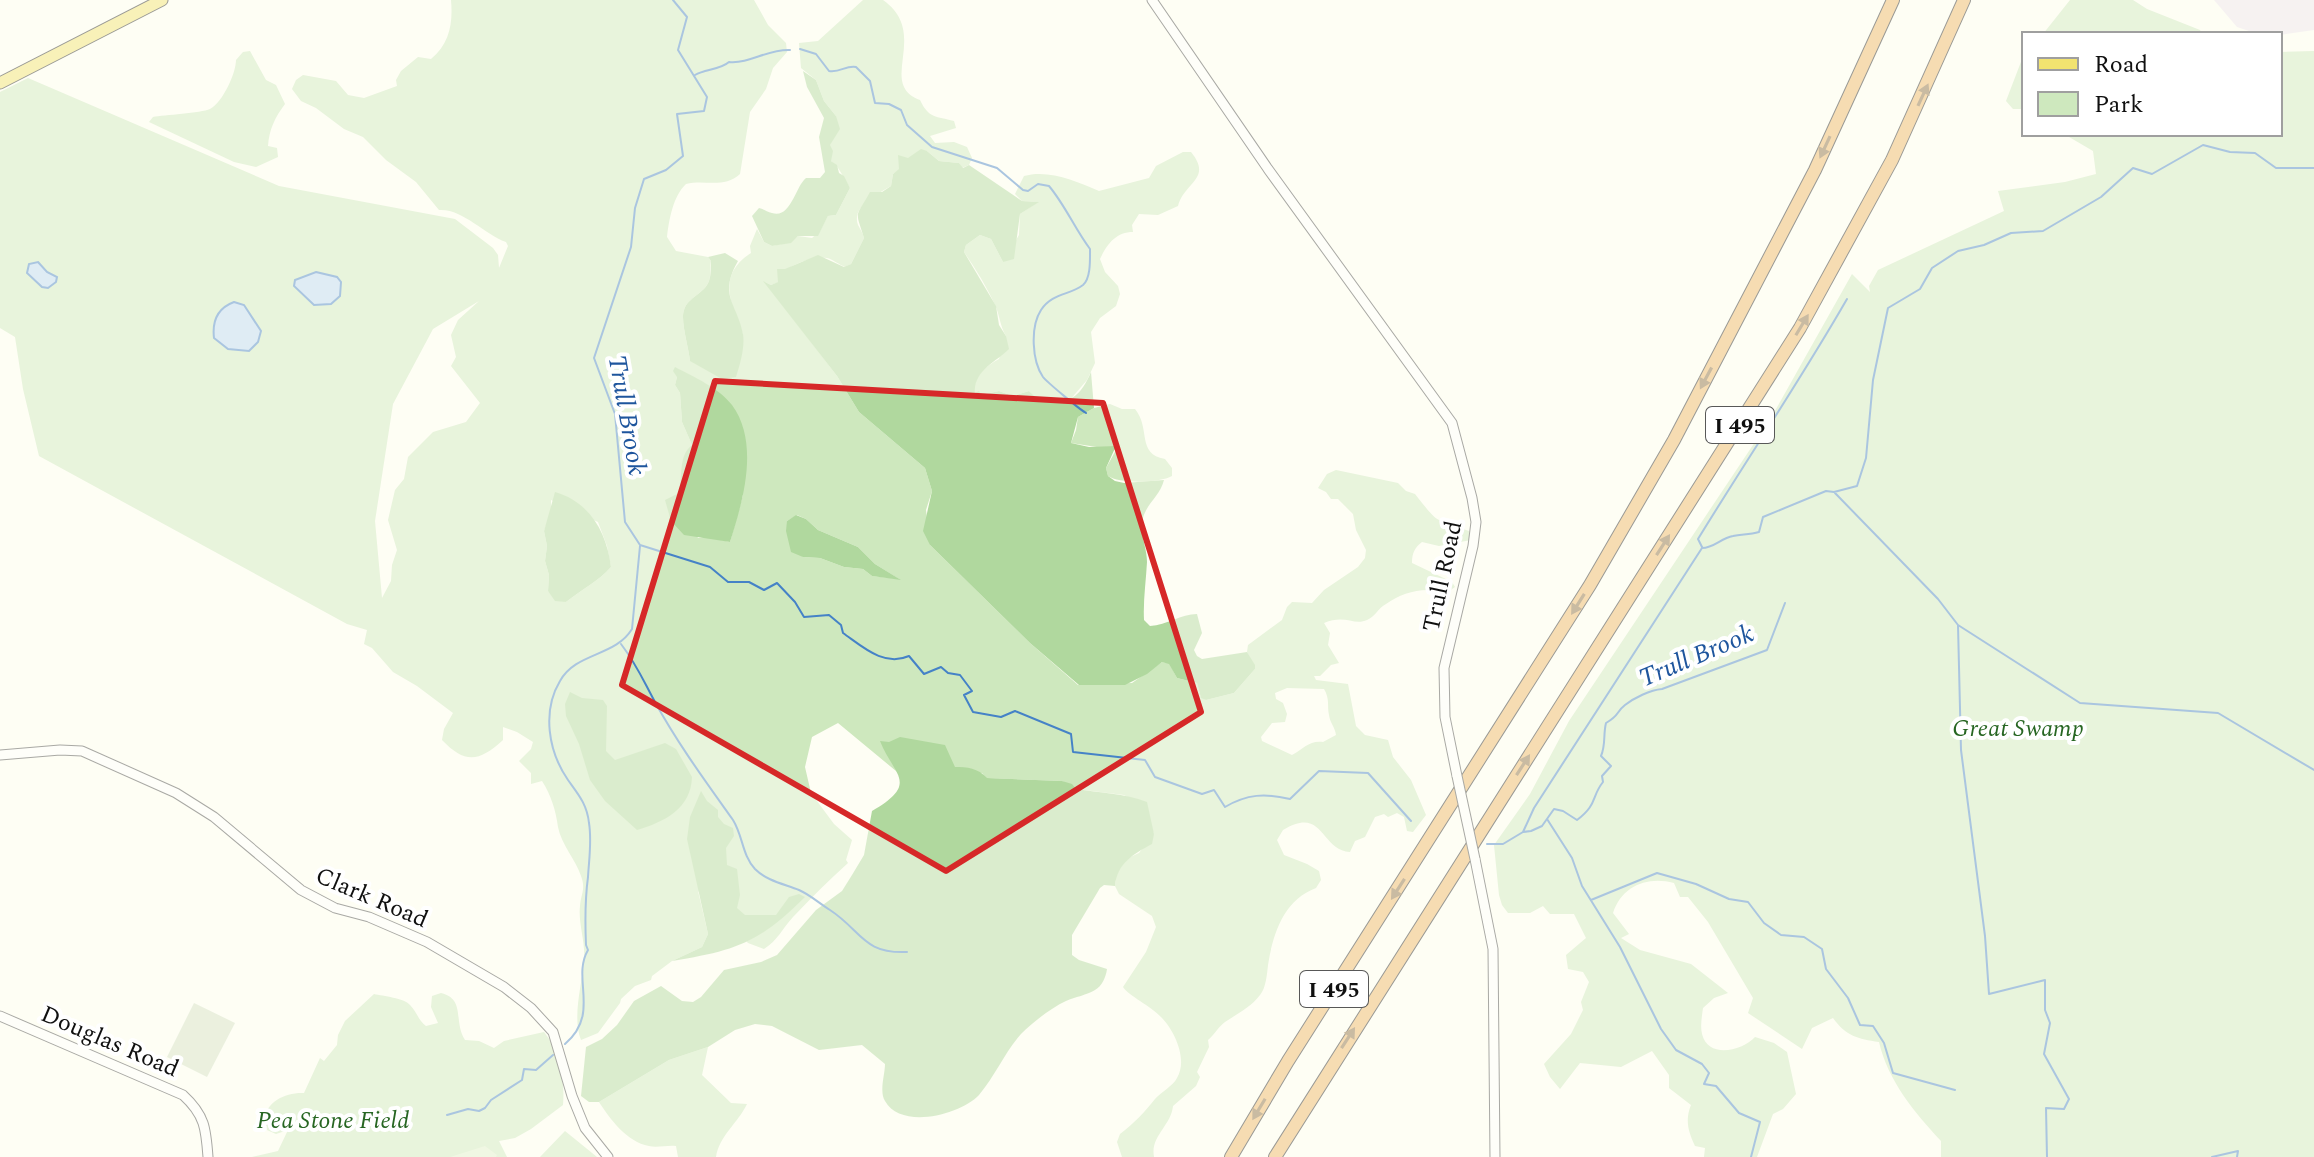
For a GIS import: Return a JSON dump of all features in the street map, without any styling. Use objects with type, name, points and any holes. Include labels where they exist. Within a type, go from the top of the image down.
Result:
[{"type":"highway","name":"I 495","points":[[1231,1157],[1288,1061],[1560,633],[1653,476],[1815,170],[1893,0]]},
{"type":"highway","name":"I 495","points":[[1276,1155],[1800,328],[1892,160],[1964,0]]},
{"type":"main road","points":[[0,83],[162,0]]},
{"type":"street","name":"Trull Road","points":[[1152,0],[1276,181],[1452,423],[1476,522],[1444,668],[1445,717],[1493,949],[1495,1157]]},
{"type":"street","name":"Clark Road","points":[[0,755],[82,751],[176,793],[214,817],[301,890],[335,908],[369,917],[427,942],[504,987],[531,1008],[553,1032],[585,1128],[608,1157]]},
{"type":"street","name":"Douglas Road","points":[[0,1016],[183,1095],[199,1111],[208,1157]]},
{"type":"highlighted area","points":[[715,381],[1103,403],[1201,712],[946,871],[622,685]]},
{"type":"shaded area","points":[[2214,0],[2314,0],[2314,30],[2282,35],[2282,32],[2252,32],[2237,27]]},
{"type":"green space","points":[[451,0],[754,0],[768,25],[786,43],[787,52],[773,68],[766,89],[750,112],[740,174],[727,181],[686,184],[672,209],[667,237],[676,251],[708,257],[711,261],[707,285],[684,310],[690,361],[743,334],[731,300],[730,280],[740,261],[751,253],[750,246],[757,229],[764,242],[772,246],[791,242],[798,236],[812,238],[828,216],[836,215],[850,188],[831,161],[830,145],[836,116],[824,101],[816,80],[801,68],[799,43],[818,41],[863,0],[883,0],[897,13],[903,28],[902,82],[908,93],[920,100],[930,114],[954,121],[956,128],[930,136],[935,143],[954,142],[967,147],[972,158],[969,165],[962,168],[959,163],[939,161],[927,151],[900,162],[891,186],[867,201],[858,212],[858,225],[864,238],[851,264],[845,267],[827,258],[813,259],[785,271],[779,282],[771,285],[765,282],[837,376],[859,412],[925,468],[932,491],[926,510],[930,545],[1030,643],[1078,685],[1132,683],[1162,662],[1169,663],[1177,678],[1197,683],[1201,697],[1206,700],[1234,693],[1255,669],[1247,652],[1248,645],[1282,620],[1292,602],[1312,603],[1365,558],[1366,550],[1356,530],[1353,514],[1338,499],[1331,499],[1318,488],[1327,474],[1336,470],[1398,483],[1415,494],[1437,519],[1469,531],[1471,540],[1439,546],[1422,542],[1414,551],[1412,563],[1452,582],[1455,587],[1446,593],[1414,591],[1383,606],[1367,620],[1324,623],[1330,633],[1328,645],[1339,663],[1331,665],[1320,676],[1314,676],[1316,680],[1348,684],[1356,726],[1365,735],[1388,740],[1393,757],[1411,780],[1426,815],[1413,832],[1407,831],[1404,817],[1397,813],[1375,817],[1365,837],[1355,841],[1350,852],[1333,844],[1314,825],[1296,824],[1283,830],[1277,840],[1284,855],[1319,871],[1321,880],[1316,888],[1305,893],[1288,909],[1282,919],[1273,941],[1265,985],[1260,995],[1208,1040],[1209,1047],[1197,1072],[1200,1077],[1196,1086],[1173,1106],[1155,1143],[1154,1157],[1122,1157],[1117,1142],[1120,1134],[1175,1081],[1181,1063],[1175,1038],[1166,1023],[1123,987],[1146,952],[1156,927],[1152,916],[1119,894],[1115,886],[1116,875],[1126,859],[1139,853],[1154,834],[1140,800],[1076,789],[1062,781],[986,778],[982,773],[931,800],[838,723],[812,737],[805,767],[811,793],[834,824],[852,840],[846,860],[848,863],[764,949],[748,943],[698,891],[708,934],[702,947],[672,961],[651,980],[635,986],[621,999],[598,1033],[581,1040],[577,1011],[584,954],[580,913],[583,884],[565,846],[545,786],[542,781],[531,784],[531,773],[519,761],[531,749],[533,742],[503,727],[503,740],[487,753],[472,757],[458,753],[442,740],[453,713],[393,672],[372,648],[364,644],[367,630],[347,624],[39,456],[23,389],[15,337],[0,328],[0,92],[28,78],[279,186],[455,219],[493,248],[498,255],[499,268],[508,246],[506,242],[465,217],[439,210],[416,182],[386,160],[363,137],[344,129],[301,101],[292,89],[296,80],[303,75],[336,81],[348,95],[364,98],[397,86],[396,80],[401,71],[418,57],[431,59],[442,46],[451,25]],"holes":[[[479,301],[458,320],[451,335],[456,357],[451,366],[480,403],[466,422],[433,432],[408,457],[404,479],[395,490],[388,520],[397,550],[391,581],[382,598],[375,521],[393,404],[433,329]],[[677,377],[743,495],[730,542],[698,538],[679,494],[692,445],[682,422],[680,393],[675,385]],[[551,500],[598,522],[611,567],[566,602],[548,591],[544,531],[551,512]],[[797,515],[806,519],[818,530],[858,547],[875,564],[899,579],[872,576],[863,569],[803,557],[787,521]],[[1287,688],[1324,689],[1336,735],[1310,744],[1292,755],[1262,741],[1261,737],[1272,723],[1285,722],[1287,714],[1283,703],[1276,699],[1275,693]]]},
{"type":"green space","points":[[2070,0],[2133,0],[2201,32],[2045,32]]},
{"type":"green space","points":[[250,51],[266,80],[276,85],[285,104],[273,124],[268,146],[277,148],[278,157],[256,167],[234,162],[149,122],[153,117],[210,109],[228,87],[236,60],[243,52]]},
{"type":"green space","name":"Great Swamp","points":[[2314,51],[2314,1157],[1941,1157],[1941,1141],[1912,1108],[1896,1083],[1879,1042],[1853,1036],[1833,1018],[1812,1028],[1802,1049],[1748,1013],[1753,998],[1708,922],[1688,897],[1680,897],[1674,883],[1664,881],[1645,882],[1623,896],[1613,913],[1629,934],[1621,938],[1640,950],[1691,964],[1728,993],[1714,998],[1703,1008],[1701,1028],[1705,1042],[1718,1050],[1734,1049],[1755,1037],[1774,1043],[1787,1052],[1796,1094],[1783,1109],[1773,1114],[1757,1157],[1704,1157],[1705,1148],[1695,1146],[1689,1130],[1691,1105],[1669,1088],[1669,1075],[1652,1051],[1621,1067],[1580,1063],[1560,1089],[1544,1064],[1571,1034],[1583,1010],[1581,1002],[1589,982],[1583,972],[1568,969],[1566,955],[1586,938],[1574,914],[1550,914],[1543,906],[1530,913],[1508,913],[1499,895],[1494,845],[1530,794],[1569,721],[1771,418],[1852,274],[1870,292],[1869,286],[1878,270],[2004,211],[1998,191],[2065,182],[2096,174],[2093,151],[2067,136],[2282,136],[2282,52]]},
{"type":"green space","points":[[2022,59],[2022,109],[2013,109],[2006,101]]},
{"type":"green space","points":[[803,71],[816,80],[824,101],[836,116],[840,129],[830,145],[833,151],[831,161],[837,165],[850,188],[836,215],[828,216],[818,236],[798,236],[791,243],[772,246],[764,242],[752,216],[759,208],[778,214],[784,211],[806,178],[820,178],[825,172],[819,137],[824,118],[807,87]]},
{"type":"green space","points":[[921,149],[939,161],[959,163],[963,168],[969,165],[1022,201],[1039,202],[1020,214],[1014,259],[1003,262],[991,239],[980,235],[966,245],[964,252],[996,306],[999,325],[1009,349],[981,373],[975,393],[979,391],[981,395],[999,391],[1013,396],[1029,391],[1040,401],[1066,400],[1082,389],[1091,372],[1094,408],[1078,417],[1071,443],[1089,447],[1116,446],[1106,468],[1108,476],[1115,481],[1164,480],[1142,524],[1147,562],[1144,620],[1150,626],[1197,614],[1202,633],[1194,650],[1197,656],[1202,659],[1247,652],[1255,669],[1234,693],[1206,700],[1201,698],[1197,683],[1177,678],[1169,664],[1162,662],[1125,685],[1079,685],[1030,643],[930,545],[923,531],[932,491],[925,468],[859,412],[837,376],[763,281],[771,285],[778,282],[777,269],[785,269],[818,255],[844,267],[851,264],[864,238],[858,214],[870,192],[882,192],[891,186],[893,174],[899,169],[898,155],[908,158]]},
{"type":"green space","points":[[1183,152],[1191,152],[1199,168],[1198,175],[1178,206],[1158,215],[1139,214],[1132,225],[1133,232],[1113,240],[1100,259],[1120,294],[1116,306],[1100,318],[1091,332],[1095,363],[1087,380],[1069,401],[1040,401],[1029,391],[1013,396],[999,391],[980,395],[975,393],[977,377],[999,359],[1006,336],[992,298],[964,252],[966,245],[980,235],[991,239],[1003,262],[1019,235],[1020,214],[1038,202],[1022,201],[1015,194],[1024,176],[1052,175],[1099,191],[1149,178],[1156,166]]},
{"type":"green space","points":[[725,253],[738,261],[729,291],[743,334],[743,345],[736,377],[722,379],[690,361],[683,315],[689,302],[709,281],[711,261],[708,257]]},
{"type":"green space","points":[[675,367],[720,393],[732,405],[740,420],[747,454],[746,472],[730,542],[684,535],[671,521],[665,500],[679,493],[683,461],[692,445],[682,422],[680,393],[673,371]]},
{"type":"green space","points":[[1110,404],[1122,409],[1135,409],[1140,416],[1150,452],[1165,459],[1172,468],[1172,476],[1140,482],[1113,479],[1108,476],[1106,468],[1116,450],[1071,443],[1078,417]]},
{"type":"green space","points":[[555,492],[578,503],[595,520],[611,567],[566,602],[555,601],[548,591],[549,575],[545,561],[547,546],[544,531]]},
{"type":"green space","points":[[796,515],[818,530],[858,547],[875,564],[901,580],[872,576],[863,569],[844,567],[791,552],[787,521]]},
{"type":"green space","points":[[570,692],[582,698],[603,700],[607,706],[606,751],[615,760],[665,743],[676,749],[692,777],[687,798],[681,806],[657,823],[637,830],[605,801],[590,780],[566,716],[565,704]]},
{"type":"green space","points":[[900,737],[945,745],[955,767],[972,769],[987,778],[1062,781],[1076,789],[1147,802],[1154,834],[1152,844],[1123,865],[1115,886],[1104,885],[1100,888],[1072,935],[1072,955],[1107,969],[1100,986],[1060,1004],[1026,1029],[985,1088],[970,1102],[931,1116],[904,1115],[893,1110],[882,1093],[885,1064],[862,1045],[819,1050],[772,1026],[755,1024],[735,1030],[708,1047],[669,1060],[599,1102],[589,1102],[581,1096],[586,1047],[602,1039],[617,1025],[634,1001],[661,986],[682,1001],[693,1002],[724,970],[777,955],[816,910],[842,891],[864,855],[872,811],[887,801],[899,786],[896,771],[880,741],[889,742]]},
{"type":"green space","points":[[701,791],[718,810],[718,817],[724,824],[733,828],[734,836],[726,848],[727,865],[737,869],[740,895],[737,908],[745,915],[776,915],[789,897],[799,894],[805,897],[774,925],[745,942],[713,953],[672,961],[702,947],[708,934],[687,839],[690,817]]},
{"type":"green space","name":"Pea Stone Field","points":[[441,993],[454,1000],[465,1040],[479,1041],[494,1048],[504,1041],[544,1032],[558,1057],[563,1105],[515,1138],[499,1141],[507,1157],[252,1157],[278,1151],[288,1130],[276,1134],[267,1130],[265,1121],[269,1107],[288,1095],[304,1093],[320,1058],[324,1061],[337,1045],[345,1021],[374,994],[407,1003],[426,1026],[438,1023],[431,1007],[432,996]]},
{"type":"green space","points":[[194,1003],[235,1023],[207,1077],[167,1057]]},
{"type":"green space","points":[[708,1047],[702,1075],[731,1103],[747,1104],[721,1143],[716,1157],[678,1157],[676,1146],[641,1144],[620,1129],[599,1102],[669,1060]]},
{"type":"green space","points":[[565,1131],[597,1157],[540,1157]]},
{"type":"green space","points":[[485,1146],[496,1157],[450,1157]]},
{"type":"water","points":[[38,262],[57,277],[48,288],[42,287],[27,273],[29,264]]},
{"type":"water","points":[[316,272],[337,277],[341,282],[340,296],[331,304],[314,305],[294,286],[295,280]]},
{"type":"water","points":[[234,302],[244,305],[261,331],[258,342],[249,351],[228,349],[214,338],[217,316]]},
{"type":"waterway","name":"Trull Brook","points":[[673,0],[687,17],[678,50],[707,97],[704,111],[677,114],[683,156],[666,170],[644,179],[635,208],[631,247],[594,358],[615,414],[625,522],[640,545],[710,567],[728,582],[749,582],[764,590],[777,583],[804,617],[829,615],[841,625],[843,633],[874,654],[891,659],[909,656],[924,674],[941,667],[948,673],[960,675],[972,691],[964,695],[973,712],[1001,717],[1015,711],[1071,734],[1073,752],[1145,760],[1155,777],[1202,794],[1214,790],[1225,807],[1256,796],[1290,799],[1319,771],[1368,773],[1411,821]]},
{"type":"waterway","points":[[800,49],[816,54],[829,71],[856,67],[870,81],[875,103],[889,104],[901,110],[907,125],[932,147],[997,168],[1023,190],[1028,191],[1038,184],[1049,186],[1090,249],[1090,268],[1083,285],[1050,300],[1041,310],[1035,325],[1035,353],[1043,377],[1086,413]]},
{"type":"waterway","points":[[695,75],[729,62],[790,50]]},
{"type":"waterway","points":[[1523,832],[1534,808],[1702,548],[1729,537],[1759,532],[1763,517],[1826,491],[1857,486],[1866,458],[1873,380],[1888,308],[1920,289],[1932,268],[1958,251],[1984,245],[2011,233],[2043,231],[2101,197],[2133,168],[2152,174],[2203,145],[2230,152],[2255,153],[2276,168],[2314,168]]},
{"type":"waterway","points":[[1702,547],[1698,539],[1847,299]]},
{"type":"waterway","points":[[1835,493],[1938,599],[1958,625],[2080,703],[2218,713],[2314,770]]},
{"type":"waterway","points":[[565,1044],[576,1032],[584,1008],[582,973],[588,950],[586,911],[590,836],[584,805],[556,757],[549,718],[554,693],[567,672],[585,659],[616,645],[632,629],[640,546]]},
{"type":"waterway","name":"Trull Brook","points":[[1487,844],[1503,844],[1523,832],[1542,826],[1554,809],[1577,820],[1591,805],[1603,782],[1602,776],[1611,766],[1601,756],[1606,723],[1625,705],[1642,695],[1767,650],[1785,603]]},
{"type":"waterway","points":[[1958,625],[1961,750],[1985,936],[1989,994],[2045,980],[2045,1010],[2050,1023],[2044,1054],[2069,1099],[2064,1109],[2046,1108],[2047,1157]]},
{"type":"waterway","points":[[621,644],[673,733],[733,820],[747,858],[755,869],[811,897],[872,945],[892,952],[907,952]]},
{"type":"waterway","points":[[1547,819],[1572,858],[1582,886],[1620,947],[1661,1029],[1676,1050],[1702,1064],[1709,1073],[1704,1084],[1716,1086],[1739,1113],[1760,1122],[1751,1157]]},
{"type":"waterway","points":[[1591,900],[1657,873],[1696,884],[1729,899],[1748,902],[1764,923],[1781,935],[1804,937],[1822,949],[1826,969],[1848,998],[1860,1025],[1873,1026],[1884,1043],[1893,1073],[1955,1090]]},
{"type":"waterway","points":[[447,1115],[485,1108],[491,1100],[522,1080],[524,1069],[536,1070],[553,1055]]},
{"type":"waterway","points":[[2212,1157],[2238,1151],[2237,1157]]}]
